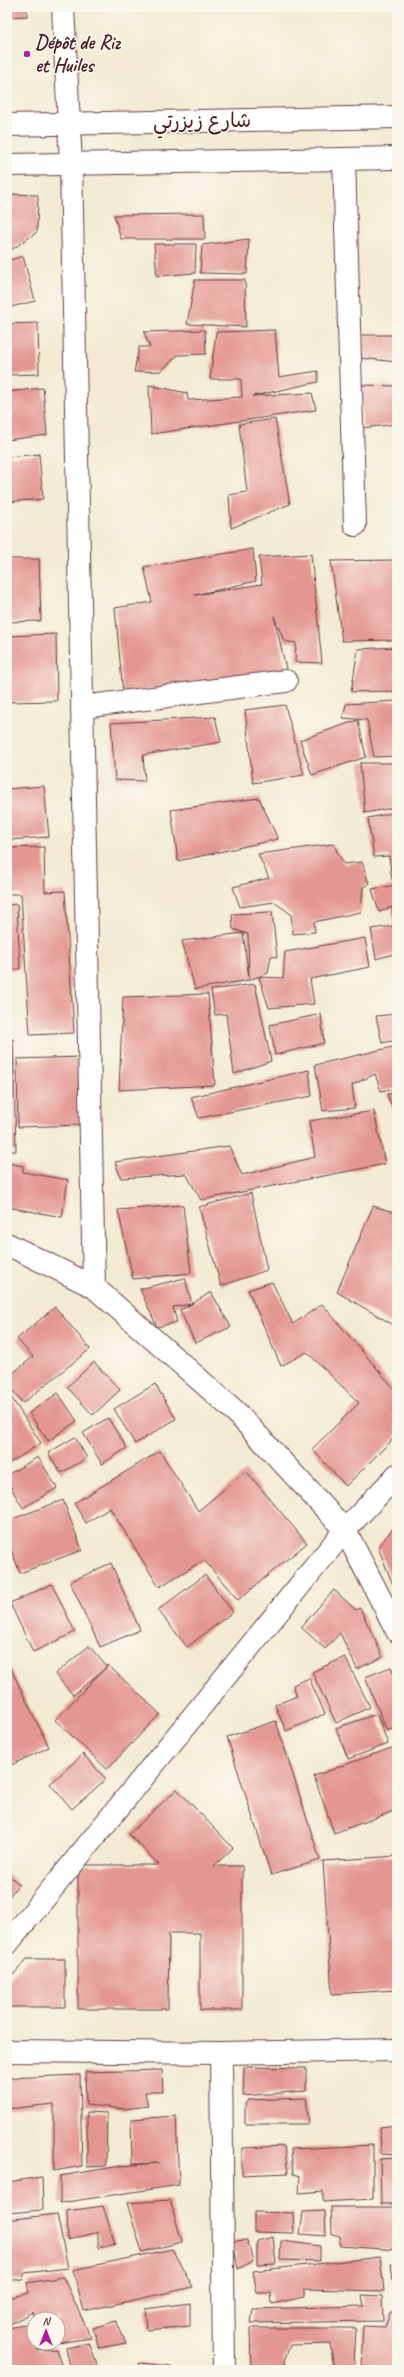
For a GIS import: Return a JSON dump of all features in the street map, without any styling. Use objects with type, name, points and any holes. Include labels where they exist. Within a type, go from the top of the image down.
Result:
[{"type":"street","points":[[63,7],[72,164],[94,1287]]},
{"type":"street","name":"شارع زيزرتي","points":[[7,125],[397,117]]},
{"type":"street","name":"شارع زيزرتي","points":[[7,166],[397,158]]},
{"type":"street","points":[[344,159],[355,525]]},
{"type":"street","points":[[83,707],[286,681]]},
{"type":"street","points":[[7,1244],[94,1287],[235,1411],[345,1530],[397,1632]]},
{"type":"street","points":[[7,1944],[345,1530],[397,1475]]},
{"type":"street","points":[[7,2051],[221,2054],[397,2050]]},
{"type":"street","points":[[221,2054],[224,2370]]},
{"type":"building","points":[[7,7],[27,7],[27,16],[7,17]]},
{"type":"building","points":[[7,194],[38,195],[37,232],[7,253]]},
{"type":"building","points":[[204,214],[205,239],[121,239],[114,215]]},
{"type":"building","points":[[249,239],[247,274],[200,273],[202,245]]},
{"type":"building","points":[[154,244],[196,244],[195,273],[157,276]]},
{"type":"building","points":[[23,256],[35,301],[7,308],[7,261]]},
{"type":"building","points":[[195,280],[245,280],[246,327],[187,324]]},
{"type":"building","points":[[38,323],[39,374],[7,375],[7,324]]},
{"type":"building","points":[[205,330],[206,354],[178,355],[161,371],[134,372],[139,347],[150,347],[144,332]]},
{"type":"building","points":[[275,330],[279,377],[318,371],[318,382],[253,396],[312,393],[316,410],[151,434],[149,385],[187,393],[188,400],[242,397],[241,379],[210,379],[216,332]]},
{"type":"building","points":[[360,335],[397,335],[397,362],[360,358]]},
{"type":"building","points":[[362,385],[397,386],[397,424],[362,428]]},
{"type":"building","points":[[43,388],[47,435],[7,440],[7,392]]},
{"type":"building","points":[[275,419],[290,504],[231,528],[229,495],[247,492],[239,424]]},
{"type":"building","points":[[39,454],[43,499],[7,502],[7,457]]},
{"type":"building","points":[[394,547],[397,547],[397,640],[342,641],[331,561],[395,560]]},
{"type":"building","points":[[253,549],[256,581],[195,595],[262,584],[259,557],[311,554],[322,663],[295,662],[296,643],[284,641],[274,616],[287,673],[123,693],[115,608],[152,602],[144,567]]},
{"type":"building","points":[[7,559],[39,559],[41,621],[7,622]]},
{"type":"building","points":[[56,634],[57,701],[7,702],[7,636]]},
{"type":"building","points":[[397,647],[397,691],[351,692],[358,649]]},
{"type":"building","points":[[397,701],[397,756],[374,757],[367,720],[343,718],[346,704]]},
{"type":"building","points":[[285,705],[304,775],[253,783],[245,710]]},
{"type":"building","points":[[215,717],[221,742],[143,755],[145,781],[115,780],[111,723]]},
{"type":"building","points":[[358,720],[366,757],[312,775],[300,740]]},
{"type":"building","points":[[360,763],[397,763],[397,807],[365,813]]},
{"type":"building","points":[[44,786],[49,837],[7,840],[7,789]]},
{"type":"building","points":[[259,798],[278,839],[178,861],[171,810]]},
{"type":"building","points":[[397,812],[397,879],[392,880],[389,856],[374,857],[368,818]]},
{"type":"building","points":[[333,844],[344,864],[362,862],[369,884],[363,887],[361,912],[314,922],[315,932],[293,934],[291,914],[274,902],[240,907],[233,887],[269,878],[258,854]]},
{"type":"building","points":[[44,847],[45,892],[65,891],[74,1033],[30,1035],[21,894],[7,894],[7,848]]},
{"type":"building","points":[[397,885],[397,953],[376,959],[371,929],[394,926],[392,907],[379,912],[372,889]]},
{"type":"building","points":[[17,904],[20,969],[7,970],[7,905]]},
{"type":"building","points":[[272,912],[277,957],[271,956],[268,973],[249,980],[195,989],[182,941],[243,933],[249,978],[248,934],[233,929],[232,914]]},
{"type":"building","points":[[365,938],[370,967],[310,979],[314,1004],[269,1008],[259,977],[283,978],[285,952]]},
{"type":"building","points":[[255,984],[271,1061],[234,1074],[226,1014],[215,1015],[211,990]]},
{"type":"building","points":[[208,994],[215,1085],[119,1090],[123,997]]},
{"type":"building","points":[[321,1014],[324,1043],[275,1055],[270,1025]]},
{"type":"building","points":[[397,1014],[397,1040],[382,1043],[376,1016]]},
{"type":"building","points":[[7,1039],[13,1039],[16,1151],[7,1151]]},
{"type":"building","points":[[397,1046],[397,1088],[381,1091],[375,1074],[352,1085],[355,1108],[323,1111],[315,1065]]},
{"type":"building","points":[[81,1057],[83,1125],[18,1127],[17,1059]]},
{"type":"building","points":[[309,1070],[312,1096],[199,1118],[191,1097]]},
{"type":"building","points":[[397,1093],[397,1119],[387,1094]]},
{"type":"building","points":[[374,1111],[385,1164],[201,1200],[186,1174],[121,1178],[115,1162],[229,1146],[242,1175],[315,1157],[309,1121]]},
{"type":"building","points":[[7,1163],[23,1166],[23,1172],[68,1180],[62,1217],[7,1207]]},
{"type":"building","points":[[251,1193],[267,1270],[221,1286],[199,1207]]},
{"type":"building","points":[[183,1205],[191,1273],[133,1279],[118,1210]]},
{"type":"building","points":[[373,1206],[397,1213],[397,1327],[337,1292]]},
{"type":"building","points":[[185,1278],[192,1304],[173,1307],[177,1322],[157,1327],[140,1289]]},
{"type":"building","points":[[272,1282],[293,1324],[322,1304],[397,1392],[397,1435],[346,1486],[312,1449],[359,1403],[307,1352],[281,1366],[248,1290]]},
{"type":"building","points":[[211,1292],[231,1327],[195,1343],[180,1310]]},
{"type":"building","points":[[55,1307],[90,1349],[23,1403],[7,1384],[7,1378],[33,1357],[17,1339]]},
{"type":"building","points":[[94,1362],[120,1390],[93,1415],[67,1387]]},
{"type":"building","points":[[155,1384],[176,1419],[135,1444],[114,1409]]},
{"type":"building","points":[[7,1391],[41,1443],[10,1463],[7,1459]]},
{"type":"building","points":[[58,1393],[77,1421],[48,1441],[29,1413]]},
{"type":"building","points":[[108,1418],[127,1448],[102,1464],[83,1433]]},
{"type":"building","points":[[75,1437],[87,1458],[61,1473],[48,1453]]},
{"type":"building","points":[[160,1451],[198,1511],[246,1471],[307,1543],[238,1600],[204,1560],[159,1587],[110,1508],[86,1523],[74,1503]]},
{"type":"building","points":[[38,1457],[57,1488],[23,1508],[7,1481],[7,1475]]},
{"type":"building","points":[[7,1500],[10,1513],[7,1514]]},
{"type":"building","points":[[63,1500],[82,1550],[20,1573],[7,1539],[7,1521]]},
{"type":"building","points":[[397,1523],[397,1595],[378,1547]]},
{"type":"building","points":[[111,1563],[140,1630],[100,1647],[70,1582]]},
{"type":"building","points":[[205,1575],[233,1612],[187,1647],[158,1610]]},
{"type":"building","points":[[52,1584],[75,1632],[33,1652],[10,1603]]},
{"type":"building","points":[[334,1590],[356,1610],[360,1608],[383,1657],[357,1669],[340,1633],[325,1649],[301,1627]]},
{"type":"building","points":[[89,1646],[107,1667],[73,1695],[55,1674]]},
{"type":"building","points":[[345,1657],[370,1707],[336,1723],[312,1672]]},
{"type":"building","points":[[7,1661],[49,1747],[7,1767]]},
{"type":"building","points":[[108,1665],[160,1714],[107,1769],[55,1720]]},
{"type":"building","points":[[391,1667],[397,1683],[397,1727],[387,1731],[365,1677]]},
{"type":"building","points":[[309,1678],[325,1714],[286,1731],[275,1705],[297,1696],[293,1685]]},
{"type":"building","points":[[377,1714],[388,1744],[348,1759],[336,1728]]},
{"type":"building","points":[[276,1721],[320,1860],[271,1875],[227,1737]]},
{"type":"building","points":[[397,1746],[397,1810],[334,1833],[314,1776]]},
{"type":"building","points":[[83,1754],[106,1779],[72,1809],[50,1784]]},
{"type":"building","points":[[177,1789],[233,1848],[214,1866],[242,1866],[242,2010],[200,2010],[200,1933],[169,1933],[168,2009],[78,2009],[78,1865],[159,1865],[129,1834]]},
{"type":"building","points":[[397,1856],[397,1990],[332,1994],[323,1861]]},
{"type":"building","points":[[7,1874],[19,1884],[7,1899]]},
{"type":"building","points":[[27,1959],[65,1959],[65,2007],[7,2007],[7,1982]]},
{"type":"building","points":[[244,2067],[306,2068],[306,2091],[243,2096]]},
{"type":"building","points":[[162,2070],[163,2092],[145,2092],[148,2106],[125,2109],[86,2105],[85,2072]]},
{"type":"building","points":[[80,2075],[82,2166],[54,2171],[54,2104],[7,2109],[7,2078]]},
{"type":"building","points":[[306,2098],[309,2124],[245,2124],[245,2104],[248,2100]]},
{"type":"building","points":[[87,2112],[107,2113],[106,2166],[87,2167]]},
{"type":"building","points":[[176,2116],[179,2185],[60,2203],[60,2176],[121,2166],[159,2163],[132,2164],[131,2119]]},
{"type":"building","points":[[397,2125],[397,2155],[381,2154],[380,2127]]},
{"type":"building","points":[[373,2145],[373,2199],[323,2202],[323,2191],[299,2193],[300,2176],[293,2174],[291,2149]]},
{"type":"building","points":[[284,2146],[288,2173],[242,2175],[242,2148]]},
{"type":"building","points":[[397,2158],[397,2204],[381,2204],[380,2159]]},
{"type":"building","points":[[42,2177],[43,2210],[7,2213],[7,2182]]},
{"type":"building","points":[[170,2200],[182,2242],[142,2252],[127,2203]]},
{"type":"building","points":[[103,2206],[115,2244],[98,2248],[98,2232],[68,2240],[67,2211]]},
{"type":"building","points":[[331,2207],[397,2207],[397,2250],[340,2246],[340,2236],[332,2234]]},
{"type":"building","points":[[325,2211],[326,2236],[300,2234],[303,2212]]},
{"type":"building","points":[[254,2212],[293,2213],[294,2233],[254,2232]]},
{"type":"building","points":[[57,2214],[68,2268],[25,2273],[22,2279],[7,2281],[7,2220]]},
{"type":"building","points":[[273,2237],[276,2264],[257,2265],[257,2241]]},
{"type":"building","points":[[247,2240],[253,2261],[238,2269],[233,2241]]},
{"type":"building","points":[[281,2241],[320,2246],[320,2261],[280,2260]]},
{"type":"building","points":[[172,2249],[193,2287],[84,2311],[73,2270]]},
{"type":"building","points":[[380,2257],[384,2291],[304,2289],[304,2297],[272,2304],[271,2293],[257,2293],[253,2271]]},
{"type":"building","points":[[397,2263],[397,2306],[396,2306],[391,2264]]},
{"type":"building","points":[[63,2277],[91,2338],[66,2342],[66,2311],[26,2311],[26,2315],[7,2326],[7,2298],[29,2293],[27,2283]]},
{"type":"building","points":[[362,2295],[382,2296],[383,2321],[251,2323],[253,2309],[364,2306]]},
{"type":"building","points":[[190,2303],[190,2326],[147,2330],[145,2309]]},
{"type":"building","points":[[390,2313],[397,2313],[397,2370],[361,2368],[363,2326],[385,2327]]},
{"type":"building","points":[[116,2321],[126,2343],[99,2348],[93,2328]]},
{"type":"building","points":[[26,2325],[26,2351],[57,2351],[63,2370],[9,2370],[7,2328]]},
{"type":"building","points":[[250,2328],[356,2328],[354,2365],[334,2367],[330,2344],[290,2345],[284,2361],[285,2370],[251,2370]]},
{"type":"building","points":[[89,2343],[99,2370],[71,2370],[66,2348]]},
{"type":"building","points":[[139,2363],[171,2366],[173,2370],[140,2370]]},
{"type":"place","name":"Dépôt de Riz et Huiles","points":[[27,54]]}]
